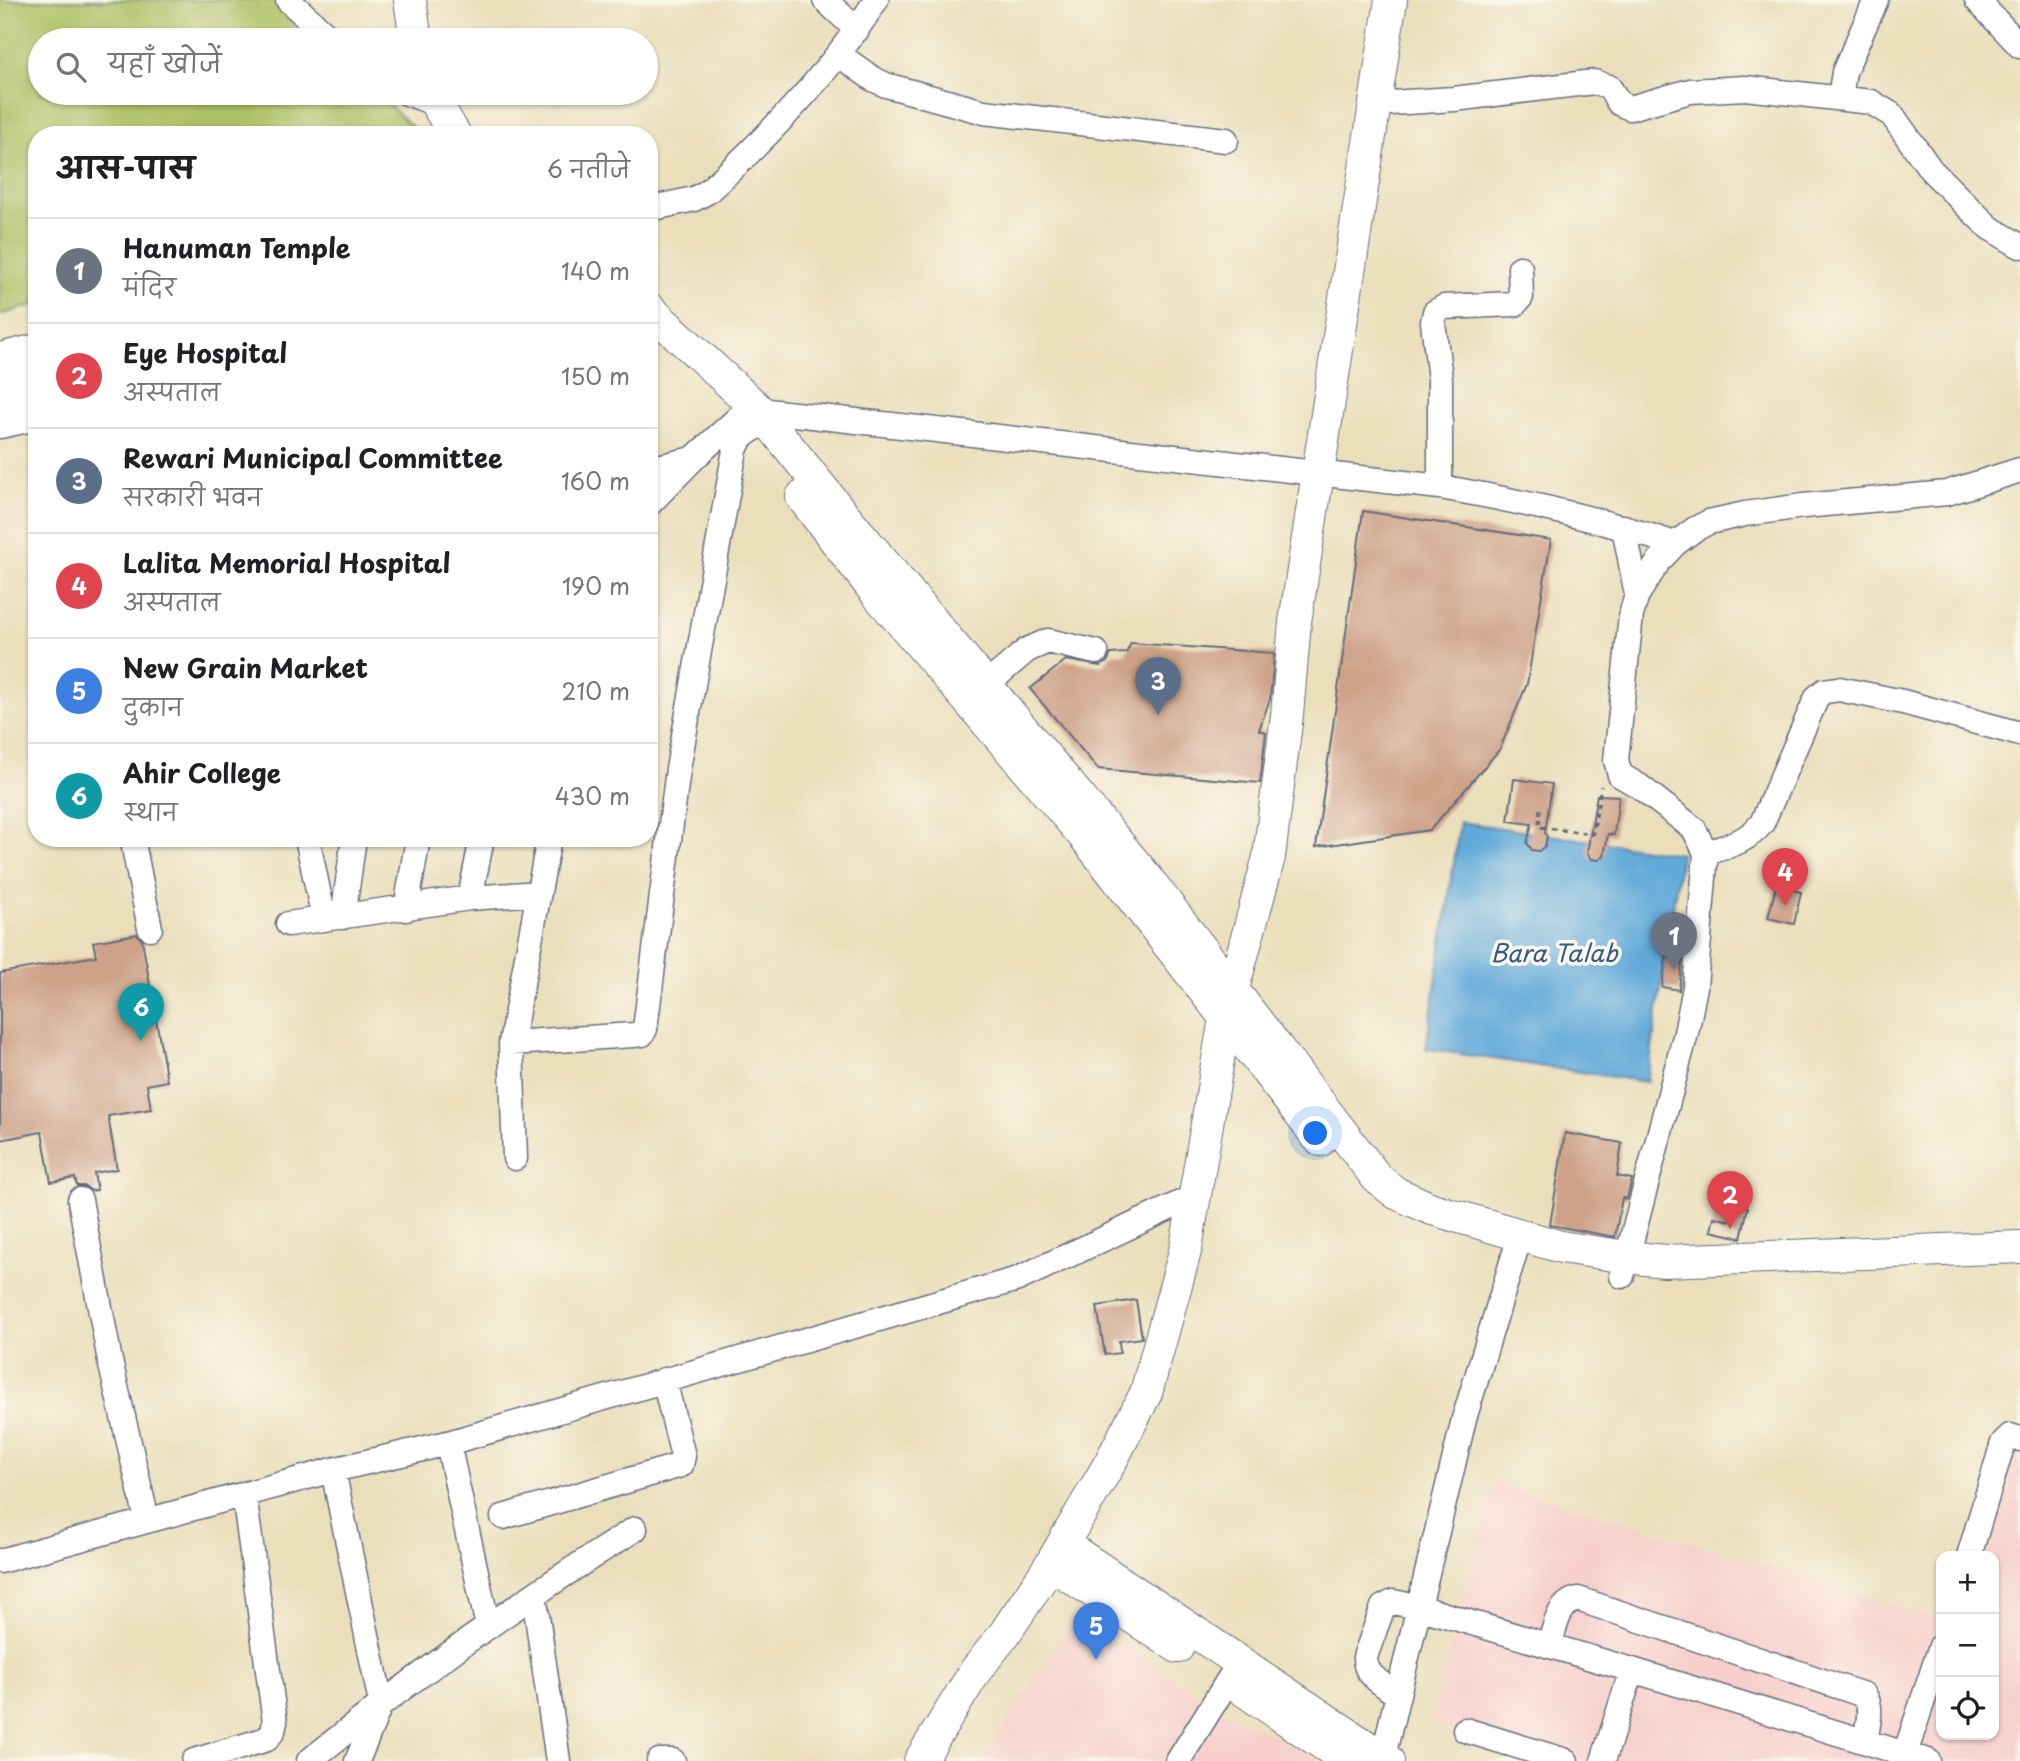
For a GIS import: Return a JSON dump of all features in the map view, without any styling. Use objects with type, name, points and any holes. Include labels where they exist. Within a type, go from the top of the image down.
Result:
[{"type":"main road","points":[[410,0],[414,28]]},
{"type":"main road","points":[[920,1761],[976,1670],[1003,1636],[1057,1554],[1146,1393],[1186,1248],[1229,1004],[1269,857],[1287,715],[1295,622],[1391,0]]},
{"type":"main road","points":[[658,318],[842,513],[1147,878],[1229,1004]]},
{"type":"main road","points":[[658,341],[754,419],[877,594],[1377,1178],[1409,1199],[1518,1245],[1688,1279],[1748,1278],[2020,1260]]},
{"type":"main road","points":[[0,379],[28,371]]},
{"type":"main road","points":[[0,403],[28,395]]},
{"type":"main road","points":[[1625,1267],[1678,1261],[2020,1247]]},
{"type":"main road","points":[[1057,1554],[1233,1671],[1348,1761]]},
{"type":"main road","points":[[944,1761],[992,1682],[1003,1636]]},
{"type":"main road","points":[[1233,1671],[1309,1706],[1384,1760]]},
{"type":"street","points":[[288,0],[319,28]]},
{"type":"street","points":[[825,0],[857,30]]},
{"type":"street","points":[[658,207],[694,200],[707,192],[774,127],[838,54],[876,0]]},
{"type":"street","points":[[1840,98],[1844,72],[1875,0]]},
{"type":"street","points":[[1975,3],[2020,46]]},
{"type":"street","points":[[838,54],[886,85],[984,112],[1226,140]]},
{"type":"street","points":[[1375,104],[1454,99],[1594,82],[1609,87],[1619,103],[1630,108],[1690,91],[1722,89],[1770,90],[1871,102],[1892,115],[1931,170],[1990,228],[2020,246]]},
{"type":"street","points":[[424,105],[439,116]]},
{"type":"street","points":[[1440,487],[1441,405],[1433,323],[1435,312],[1444,307],[1514,304],[1521,297],[1520,268]]},
{"type":"street","points":[[0,355],[28,348]]},
{"type":"street","points":[[511,1043],[642,1034],[645,1028],[680,755],[735,450],[754,419]]},
{"type":"street","points":[[658,495],[693,459],[754,419],[1317,472],[1440,487],[1533,503],[1624,527],[1675,544]]},
{"type":"street","points":[[0,426],[28,420]]},
{"type":"street","points":[[658,466],[693,459]]},
{"type":"street","points":[[1625,1267],[1686,1034],[1695,987],[1706,853],[1695,829],[1639,786],[1611,780],[1616,760],[1631,615],[1637,595],[1659,561],[1675,544],[1695,529],[1723,518],[1803,506],[1947,493],[2020,470]]},
{"type":"street","points":[[1624,527],[1637,595]]},
{"type":"street","points":[[986,685],[1027,650],[1048,641],[1096,652]]},
{"type":"street","points":[[1706,853],[1743,841],[1755,833],[1762,823],[1817,697],[1824,691],[1839,690],[1903,702],[2020,734]]},
{"type":"street","points":[[134,847],[150,928]]},
{"type":"street","points":[[310,847],[333,918]]},
{"type":"street","points":[[333,918],[352,847]]},
{"type":"street","points":[[406,909],[416,847]]},
{"type":"street","points":[[470,898],[480,847]]},
{"type":"street","points":[[515,1158],[511,1043],[547,847]]},
{"type":"street","points":[[288,924],[470,898],[538,893]]},
{"type":"street","points":[[0,1561],[333,1470],[448,1443],[1018,1279],[1195,1196]]},
{"type":"street","points":[[80,1200],[110,1361],[147,1520]]},
{"type":"street","points":[[1384,1760],[1397,1695],[1464,1419],[1518,1245]]},
{"type":"street","points":[[503,1517],[681,1465],[683,1456],[664,1380]]},
{"type":"street","points":[[1971,1551],[2003,1443],[2010,1436],[2020,1439]]},
{"type":"street","points":[[448,1443],[488,1627]]},
{"type":"street","points":[[333,1470],[381,1703],[357,1761]]},
{"type":"street","points":[[194,1761],[267,1739],[275,1722],[244,1494]]},
{"type":"street","points":[[309,1761],[381,1703],[534,1595],[635,1529]]},
{"type":"street","points":[[534,1595],[558,1761]]},
{"type":"street","points":[[1549,1647],[1559,1614],[1572,1600],[1578,1599],[1856,1690],[1869,1701],[1865,1741]]},
{"type":"street","points":[[1397,1695],[1366,1670],[1365,1657],[1383,1607],[1393,1602],[1632,1670],[1916,1758],[1936,1668]]},
{"type":"street","points":[[1603,1761],[1632,1670]]},
{"type":"street","points":[[1178,1761],[1233,1671]]},
{"type":"street","points":[[1465,1730],[1566,1761]]},
{"type":"street","points":[[659,1761],[673,1761]]},
{"type":"path","points":[[1541,809],[1539,827],[1593,834],[1611,780]]},
{"type":"shaded area","points":[[2014,1432],[2020,1433],[2020,1761],[1557,1761],[1432,1724],[1494,1482],[1936,1618],[1936,1740],[1999,1740],[1999,1551],[1977,1551]]},
{"type":"shaded area","points":[[1077,1615],[1211,1705],[1323,1761],[981,1761]]},
{"type":"green space","points":[[0,0],[275,0],[306,28],[28,28],[28,105],[389,105],[411,126],[28,126],[28,307],[0,315]]},
{"type":"water","name":"Bara Talab","points":[[1460,822],[1681,854],[1647,1082],[1426,1049]]},
{"type":"building","points":[[1363,511],[1551,540],[1527,684],[1500,749],[1430,830],[1316,847]]},
{"type":"building","points":[[1131,643],[1274,653],[1270,699],[1259,730],[1266,732],[1260,783],[1098,769],[1030,689],[1066,660],[1100,666],[1107,662],[1111,654],[1126,653]]},
{"type":"building","points":[[1514,779],[1552,784],[1545,833],[1547,837],[1545,846],[1539,851],[1532,850],[1527,843],[1532,824],[1508,821]]},
{"type":"building","points":[[1597,795],[1619,796],[1614,835],[1608,834],[1604,856],[1599,860],[1591,859],[1587,853]]},
{"type":"building","points":[[1776,886],[1801,892],[1794,924],[1768,918]]},
{"type":"building","points":[[137,934],[142,940],[167,1081],[147,1085],[151,1109],[108,1116],[117,1169],[94,1173],[97,1190],[77,1186],[75,1178],[51,1182],[42,1132],[0,1140],[0,973],[96,956],[93,942]]},
{"type":"building","points":[[1667,950],[1683,953],[1679,990],[1662,987]]},
{"type":"building","points":[[1565,1133],[1622,1143],[1617,1176],[1632,1179],[1627,1199],[1622,1198],[1615,1237],[1550,1225]]},
{"type":"building","points":[[1734,1204],[1748,1207],[1741,1238],[1711,1231],[1714,1217],[1730,1221]]},
{"type":"building","points":[[1136,1300],[1142,1338],[1119,1341],[1120,1353],[1105,1355],[1097,1306]]},
{"type":"place","name":"Rewari Municipal Committee","points":[[1158,715]]},
{"type":"place","name":"Lalita Memorial Hospital","points":[[1785,906]]},
{"type":"place","name":"Hanuman Temple","points":[[1674,970]]},
{"type":"place","name":"Ahir College","points":[[141,1041]]},
{"type":"place","name":"Eye Hospital","points":[[1730,1229]]},
{"type":"place","name":"New Grain Market","points":[[1096,1660]]}]
